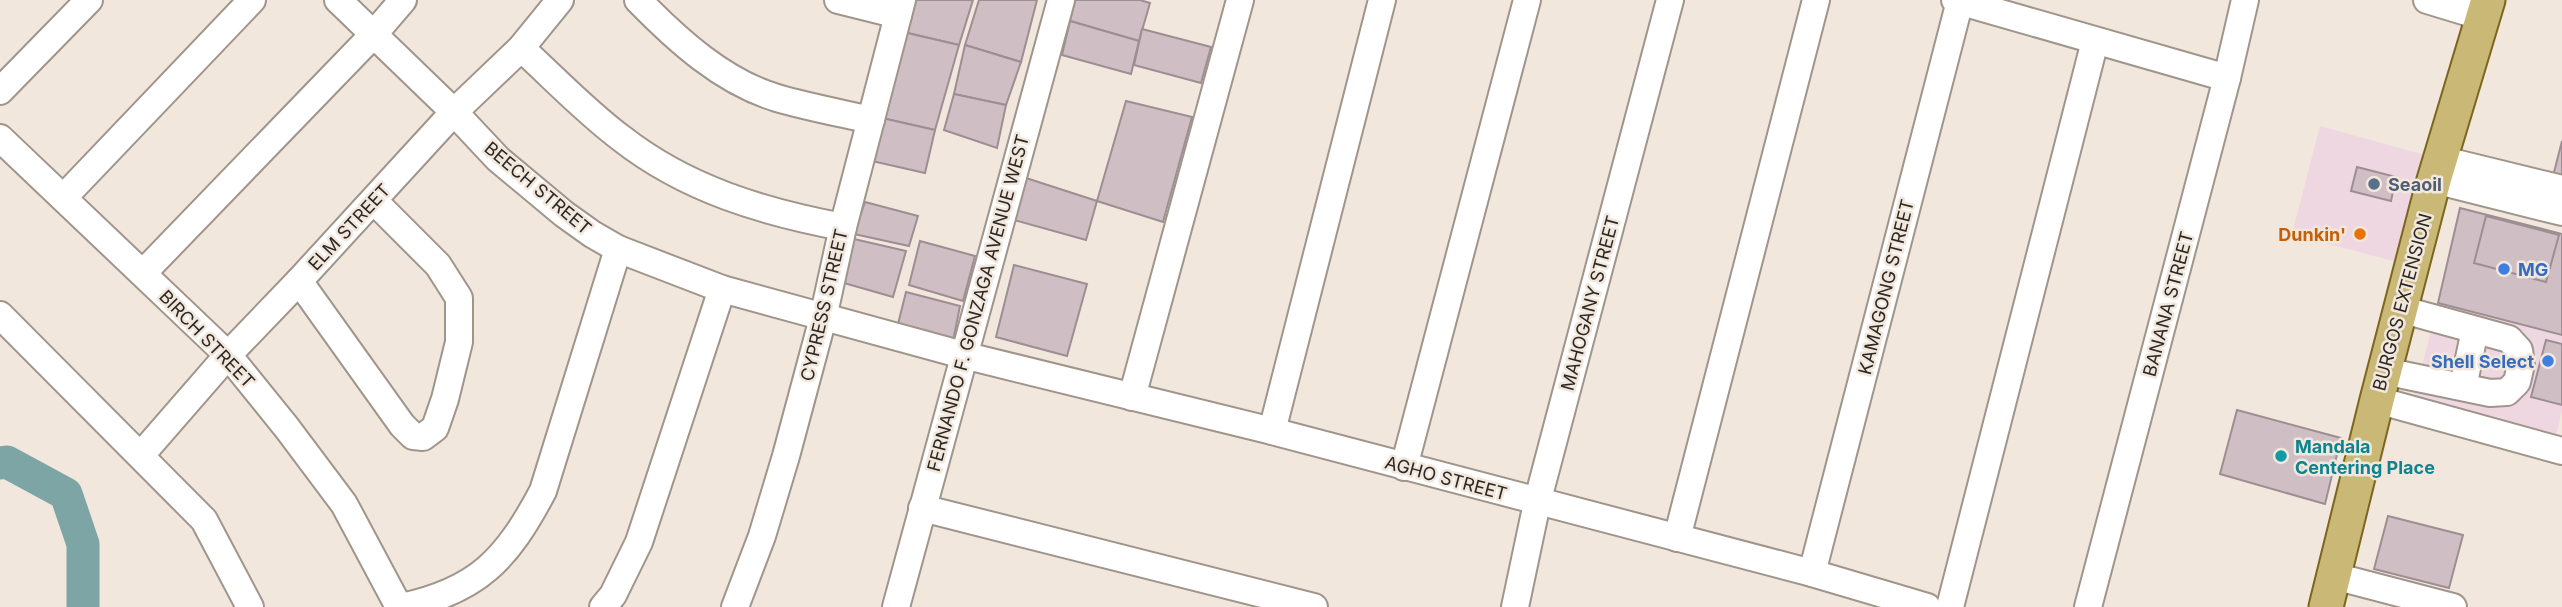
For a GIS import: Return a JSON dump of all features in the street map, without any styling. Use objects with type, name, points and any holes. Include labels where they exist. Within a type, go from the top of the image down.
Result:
[{"type":"main road","name":"BURGOS EXTENSION","points":[[2330,592],[2436,169],[2485,9]]},
{"type":"street","points":[[0,91],[89,0]]},
{"type":"street","points":[[64,197],[252,0]]},
{"type":"street","name":"BEECH STREET","points":[[338,0],[454,112],[498,159],[564,214],[618,249],[722,289],[962,355]]},
{"type":"street","points":[[143,273],[373,35],[403,0]]},
{"type":"street","name":"ELM STREET","points":[[141,456],[228,355],[454,112],[521,48],[560,0]]},
{"type":"street","points":[[638,0],[669,32],[722,72],[741,82],[775,97],[871,120]]},
{"type":"street","points":[[838,0],[900,8]]},
{"type":"street","name":"FERNANDO F. GONZAGA AVENUE WEST","points":[[895,607],[1061,0]]},
{"type":"street","points":[[1132,397],[1240,0]]},
{"type":"street","points":[[1272,431],[1382,0]]},
{"type":"street","points":[[1404,467],[1527,0]]},
{"type":"street","name":"MAHOGANY STREET","points":[[1515,607],[1538,503],[1670,0]]},
{"type":"street","points":[[1677,538],[1816,0]]},
{"type":"street","name":"BANANA STREET","points":[[2088,607],[2227,78],[2245,0]]},
{"type":"street","points":[[2427,0],[2485,9]]},
{"type":"street","points":[[1957,1],[2227,78]]},
{"type":"street","name":"KAMAGONG STREET","points":[[1812,573],[1957,1]]},
{"type":"street","name":"CYPRESS STREET","points":[[735,607],[762,536],[824,318],[843,228],[900,8]]},
{"type":"street","points":[[1950,607],[2095,41]]},
{"type":"street","points":[[521,48],[621,138],[657,164],[697,186],[741,202],[793,218],[843,228]]},
{"type":"street","name":"BIRCH STREET","points":[[0,138],[228,355],[344,504],[400,607]]},
{"type":"street","points":[[2436,169],[2562,189]]},
{"type":"street","points":[[2436,169],[2562,212]]},
{"type":"street","points":[[299,281],[402,425],[413,436],[423,438],[435,429],[459,342],[459,298],[438,265],[373,201]]},
{"type":"street","points":[[400,607],[430,601],[462,587],[503,555],[525,524],[543,491],[618,249]]},
{"type":"street","points":[[603,607],[613,595],[639,542],[722,289]]},
{"type":"street","points":[[2380,386],[2463,387],[2490,393],[2507,392],[2517,382],[2521,364],[2519,350],[2509,339],[2400,309]]},
{"type":"street","points":[[0,315],[204,520],[250,607]]},
{"type":"street","points":[[2463,387],[2475,330]]},
{"type":"street","name":"AGHO STREET","points":[[962,355],[1272,431],[1812,573],[1927,607]]},
{"type":"street","points":[[2380,386],[2562,451]]},
{"type":"street","points":[[922,508],[1314,607]]},
{"type":"street","points":[[2330,592],[2453,607]]},
{"type":"shaded area","points":[[2320,126],[2432,157],[2404,264],[2292,234]]},
{"type":"shaded area","points":[[2438,303],[2562,336],[2562,411],[2555,439],[2413,401]]},
{"type":"building","points":[[912,0],[973,0],[959,45],[903,32]]},
{"type":"building","points":[[979,0],[1037,0],[1021,62],[965,45]]},
{"type":"building","points":[[1075,0],[1140,0],[1150,3],[1139,41],[1070,21]]},
{"type":"building","points":[[1070,21],[1139,41],[1131,74],[1062,55]]},
{"type":"building","points":[[1142,29],[1211,47],[1201,83],[1134,65]]},
{"type":"building","points":[[903,32],[959,45],[935,130],[882,118]]},
{"type":"building","points":[[965,45],[1021,62],[1006,105],[954,94]]},
{"type":"building","points":[[954,94],[1006,105],[997,148],[944,130]]},
{"type":"building","points":[[1126,101],[1192,117],[1163,222],[1097,201]]},
{"type":"building","points":[[882,118],[935,130],[925,173],[872,161]]},
{"type":"building","points":[[2562,141],[2562,179],[2553,176]]},
{"type":"building","name":"Seaoil","points":[[2357,167],[2396,177],[2391,201],[2351,191]]},
{"type":"building","points":[[1026,178],[1097,201],[1086,240],[1014,220]]},
{"type":"building","points":[[865,202],[918,216],[909,246],[854,234]]},
{"type":"building","name":"MG","points":[[2460,208],[2562,234],[2562,335],[2438,303]]},
{"type":"building","points":[[2486,216],[2559,235],[2546,282],[2474,263]]},
{"type":"building","points":[[854,239],[906,251],[893,297],[844,283]]},
{"type":"building","points":[[920,241],[975,256],[963,301],[909,285]]},
{"type":"building","points":[[1014,265],[1087,284],[1067,356],[996,337]]},
{"type":"building","points":[[906,292],[960,306],[952,346],[897,328]]},
{"type":"building","points":[[2546,340],[2562,344],[2562,405],[2531,397]]},
{"type":"building","name":"Mandala Centering Place","points":[[2237,410],[2341,438],[2325,504],[2220,474]]},
{"type":"building","points":[[2388,516],[2463,535],[2449,588],[2374,569]]},
{"type":"waterway","points":[[0,463],[7,462],[66,494],[83,544],[83,607]]},
{"type":"place","name":"Seaoil","points":[[2374,184]]},
{"type":"place","name":"Dunkin'","points":[[2360,234]]},
{"type":"place","name":"MG","points":[[2504,269]]},
{"type":"place","name":"Shell Select","points":[[2548,361]]},
{"type":"place","name":"Mandala Centering Place","points":[[2281,456]]}]
